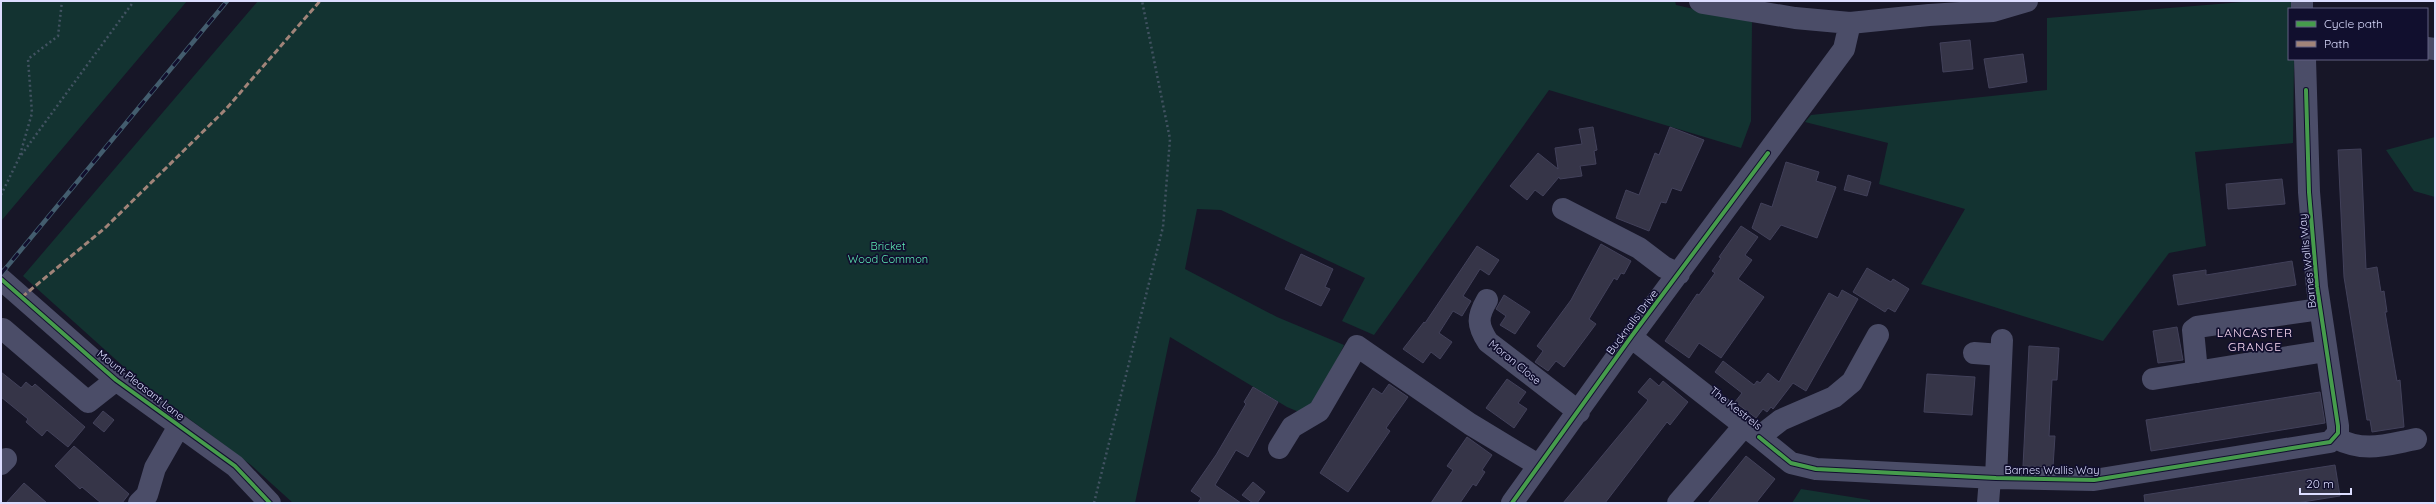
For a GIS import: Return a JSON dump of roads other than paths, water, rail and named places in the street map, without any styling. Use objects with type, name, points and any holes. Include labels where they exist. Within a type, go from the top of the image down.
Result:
[{"type":"street","points":[[1700,1],[1703,4],[1795,18],[1850,23],[1929,15],[1993,11],[2029,1]]},
{"type":"street","name":"Bucknalls Drive","points":[[1512,503],[1538,465],[1579,412],[1631,337],[1844,49],[1850,23]]},
{"type":"street","name":"Barnes Wallis Way","points":[[1751,432],[1790,463],[1804,468],[2073,481],[2125,477],[2322,444],[2335,438],[2338,433],[2338,426],[2320,309],[2309,192],[2304,60]]},
{"type":"street","points":[[1563,209],[1639,248],[1664,267],[1679,274]]},
{"type":"street","name":"Mount Pleasant Lane","points":[[1,280],[116,380],[235,466],[270,503]]},
{"type":"street","name":"Moran Close","points":[[1487,300],[1478,320],[1480,329],[1488,342],[1579,412]]},
{"type":"street","points":[[2197,372],[2192,338],[2193,330],[2197,327],[2320,309]]},
{"type":"street","name":"Mount Pleasant Lane","points":[[3,329],[88,402],[116,380]]},
{"type":"street","name":"The Kestrels","points":[[1631,337],[1751,432],[1834,397],[1852,382],[1878,335]]},
{"type":"street","points":[[1279,448],[1292,427],[1319,411],[1357,346],[1470,424],[1538,465]]},
{"type":"street","points":[[1974,353],[2002,348],[1992,478],[1988,503]]},
{"type":"street","points":[[2153,379],[2326,352]]},
{"type":"street","points":[[139,503],[147,495],[155,468],[179,426]]},
{"type":"street","points":[[1678,503],[1751,432]]},
{"type":"street","points":[[2335,438],[2356,447],[2366,447],[2416,439]]},
{"type":"railway","points":[[1,274],[227,1]]},
{"type":"district","name":"LANCASTER GRANGE","points":[[2255,339]]},
{"type":"park label","name":"Bricket Wood Common","points":[[888,252]]}]
